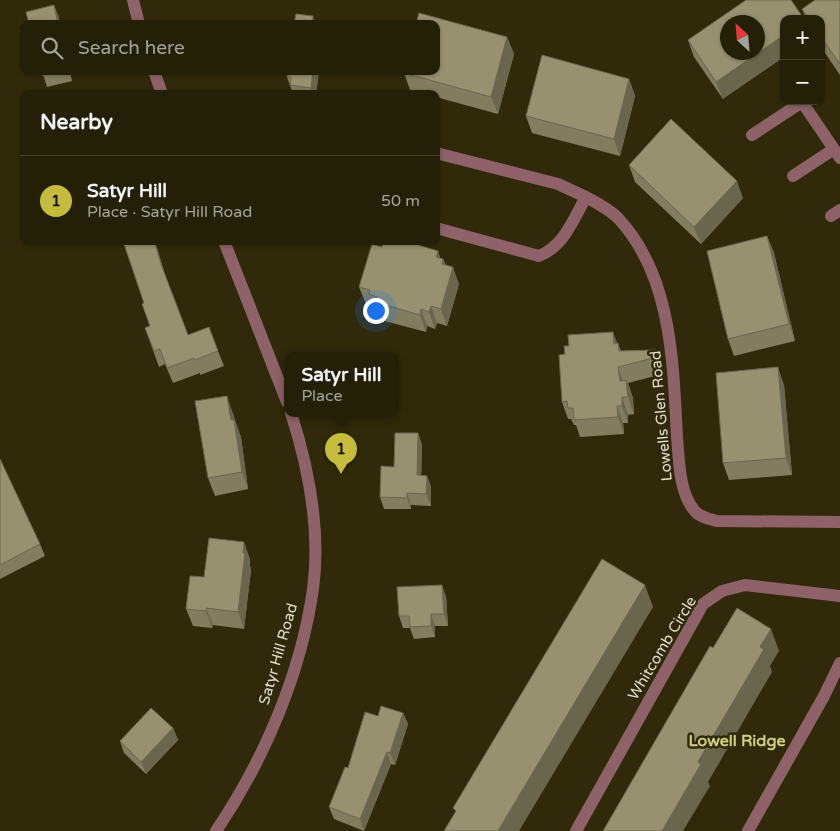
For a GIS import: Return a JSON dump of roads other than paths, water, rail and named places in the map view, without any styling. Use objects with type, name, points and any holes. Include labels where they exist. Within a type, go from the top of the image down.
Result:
[{"type":"street","points":[[133,0],[138,20]]},
{"type":"street","points":[[155,75],[161,90]]},
{"type":"street","points":[[752,135],[802,102],[837,154],[793,176]]},
{"type":"street","name":"Lowells Glen Road","points":[[440,154],[558,184],[586,197],[618,218],[646,259],[658,287],[672,358],[678,448],[684,489],[695,512],[718,521],[840,522]]},
{"type":"street","points":[[440,229],[539,256],[551,251],[562,240],[586,197]]},
{"type":"street","points":[[226,245],[284,394]]},
{"type":"street","name":"Satyr Hill Road","points":[[216,831],[252,771],[282,705],[306,625],[311,597],[314,552],[313,519],[309,482],[292,417]]},
{"type":"street","name":"Whitcomb Circle","points":[[576,831],[703,604],[722,591],[745,585],[840,596]]},
{"type":"street","points":[[748,831],[824,696],[840,663]]},
{"type":"place","name":"Satyr Hill","points":[[341,474]]},
{"type":"district","name":"Lowell Ridge","points":[[737,740]]}]
